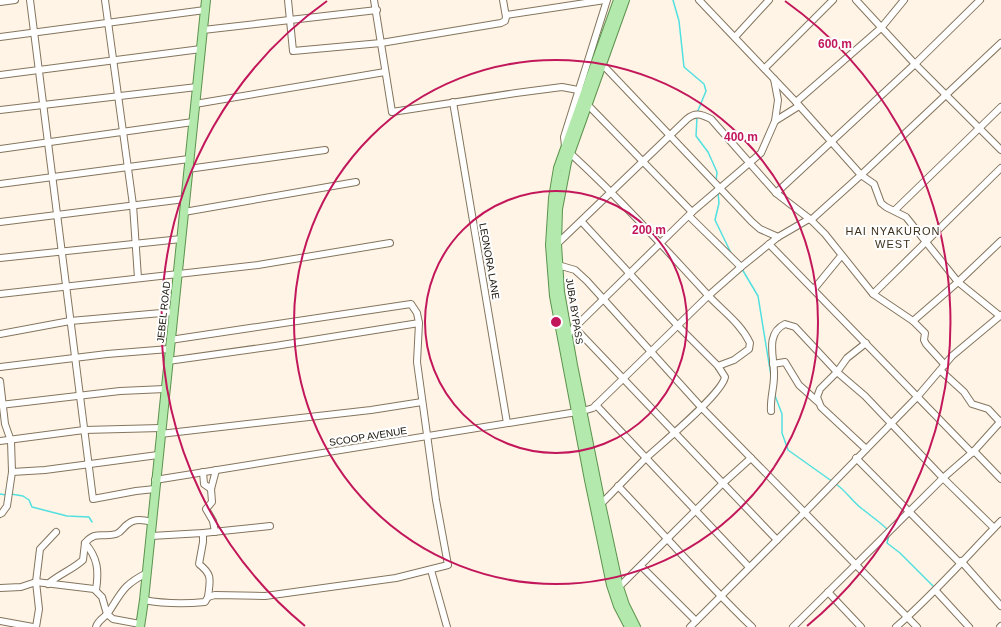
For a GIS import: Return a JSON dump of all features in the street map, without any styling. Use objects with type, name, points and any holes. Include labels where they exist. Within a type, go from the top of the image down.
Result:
[{"type":"main road","name":"JEBEL ROAD","points":[[140,626],[151,536],[160,431],[206,0]]},
{"type":"main road","name":"JUBA BYPASS","points":[[618,0],[554,192],[550,237],[554,296],[619,587],[625,605],[636,627]]},
{"type":"main road","name":"JUBA BYPASS","points":[[585,101],[602,64],[625,0]]},
{"type":"main road","name":"JUBA BYPASS","points":[[567,150],[559,200],[557,244],[558,265],[580,412],[607,569],[615,598],[629,627]]},
{"type":"street","points":[[0,2],[15,0]]},
{"type":"street","points":[[30,0],[93,499],[155,489]]},
{"type":"street","points":[[105,0],[133,205],[138,278]]},
{"type":"street","points":[[288,0],[294,52],[381,43],[501,23],[505,21],[506,15],[503,0]]},
{"type":"street","points":[[374,0],[392,112],[562,87],[578,90],[585,101],[740,267]]},
{"type":"street","points":[[506,15],[606,0],[564,137],[567,150],[611,190],[708,296],[739,324],[750,343],[749,349],[740,357],[718,366]]},
{"type":"street","points":[[641,566],[692,625],[918,396],[941,371],[952,356],[1001,316],[958,282],[906,216],[886,207],[881,203],[874,184],[861,175],[765,68],[699,0]]},
{"type":"street","points":[[735,37],[769,0]]},
{"type":"street","points":[[765,68],[833,0]]},
{"type":"street","points":[[856,0],[915,64],[1001,150]]},
{"type":"street","points":[[568,334],[690,214],[764,149],[770,129],[775,121],[798,104],[881,28],[904,0]]},
{"type":"street","points":[[776,193],[830,141],[915,64],[980,0]]},
{"type":"street","points":[[0,38],[205,10]]},
{"type":"street","points":[[203,30],[376,10]]},
{"type":"street","name":"SCOOP AVENUE","points":[[155,480],[580,412],[596,405],[708,296],[740,267],[778,237],[810,220],[861,175],[1001,43]]},
{"type":"street","points":[[0,75],[201,49]]},
{"type":"street","points":[[602,64],[760,229],[778,237]]},
{"type":"street","points":[[195,104],[385,72]]},
{"type":"street","points":[[774,78],[778,100],[775,121]]},
{"type":"street","points":[[0,110],[118,95],[197,87]]},
{"type":"street","name":"LEONORA LANE","points":[[453,102],[507,423]]},
{"type":"street","points":[[894,210],[1001,107]]},
{"type":"street","points":[[557,244],[582,222],[611,190],[692,114],[702,114],[711,119],[776,193],[825,234],[841,256],[873,294],[913,321],[925,334],[924,340],[926,344],[945,365]]},
{"type":"street","points":[[0,149],[193,122]]},
{"type":"street","points":[[188,169],[325,150]]},
{"type":"street","points":[[0,184],[189,159]]},
{"type":"street","points":[[873,294],[926,240],[1001,168]]},
{"type":"street","points":[[184,212],[356,182]]},
{"type":"street","points":[[0,222],[185,199]]},
{"type":"street","points":[[582,222],[630,272],[678,326],[718,366],[723,373],[725,380],[702,408],[674,432],[601,504]]},
{"type":"street","points":[[0,258],[181,239]]},
{"type":"street","points":[[913,321],[958,282],[1001,241]]},
{"type":"street","points":[[0,294],[258,265],[390,243]]},
{"type":"street","points":[[769,244],[1001,479]]},
{"type":"street","points":[[814,289],[841,256]]},
{"type":"street","points":[[558,265],[574,270],[603,299],[702,408],[917,627]]},
{"type":"street","points":[[170,340],[411,304],[417,313],[419,323],[417,362],[427,437],[448,565],[396,578],[265,596],[228,594],[208,597]]},
{"type":"street","points":[[0,334],[70,321],[173,312]]},
{"type":"street","points":[[168,361],[419,323]]},
{"type":"street","points":[[771,411],[774,375],[771,344],[773,338],[785,324],[795,327],[837,372],[865,396],[943,478],[994,528]]},
{"type":"street","points":[[574,327],[777,540]]},
{"type":"street","points":[[818,402],[817,397],[820,389],[837,372],[846,358],[866,342]]},
{"type":"street","points":[[0,367],[169,349]]},
{"type":"street","points":[[773,364],[785,362],[799,385],[866,449]]},
{"type":"street","points":[[793,627],[943,478],[973,452],[1001,422],[988,409],[972,404],[964,392],[941,371]]},
{"type":"street","points":[[0,381],[1,404],[5,424],[11,441],[12,472],[7,506],[0,514]]},
{"type":"street","points":[[1,404],[79,395],[165,389]]},
{"type":"street","points":[[0,441],[11,441],[84,430],[160,431],[371,410],[422,402]]},
{"type":"street","points":[[596,405],[750,567]]},
{"type":"street","points":[[12,472],[89,465],[158,455]]},
{"type":"street","points":[[619,587],[669,539],[722,484],[751,458]]},
{"type":"street","points":[[856,458],[961,562],[1001,606]]},
{"type":"street","points":[[215,532],[213,521],[206,508],[212,502],[211,490],[216,470]]},
{"type":"street","points":[[203,472],[204,484],[211,490]]},
{"type":"street","points":[[618,486],[669,539],[720,597],[752,627]]},
{"type":"street","points":[[48,584],[55,576],[72,568],[83,560],[85,543],[98,534],[110,535],[121,532],[132,521],[140,520],[152,522]]},
{"type":"street","points":[[896,627],[936,591],[961,562],[1001,521]]},
{"type":"street","points":[[151,536],[215,532],[270,526]]},
{"type":"street","points":[[0,621],[34,627],[39,608],[36,582],[40,549],[56,532]]},
{"type":"street","points":[[144,600],[168,604],[205,602],[208,597],[210,577],[208,571],[199,564],[203,533]]},
{"type":"street","points":[[85,543],[93,552],[97,563],[98,569],[96,590]]},
{"type":"street","points":[[431,570],[447,627]]},
{"type":"street","points":[[96,627],[98,622],[107,614],[125,586],[132,580],[147,573]]},
{"type":"street","points":[[0,588],[21,587],[36,582],[96,590],[102,597],[107,614],[113,619],[140,626]]},
{"type":"street","points":[[936,591],[969,627]]},
{"type":"street","points":[[828,592],[861,627]]},
{"type":"waterway","points":[[673,0],[679,21],[684,67],[704,84],[706,91],[697,113]]},
{"type":"waterway","points":[[697,117],[696,136],[708,152],[717,172],[716,181]]},
{"type":"waterway","points":[[718,192],[719,203],[715,220],[731,253]]},
{"type":"waterway","points":[[742,269],[758,296],[771,376]]},
{"type":"waterway","points":[[774,393],[782,414],[782,433],[788,450],[833,482]]},
{"type":"waterway","points":[[836,484],[888,530]]},
{"type":"waterway","points":[[0,494],[6,495]]},
{"type":"waterway","points":[[11,494],[23,496],[29,500],[32,507],[67,516],[89,517],[92,522]]},
{"type":"waterway","points":[[889,535],[887,543],[900,553],[935,588]]},
{"type":"district","name":"HAI NYAKURON WEST","points":[[893,237]]}]
